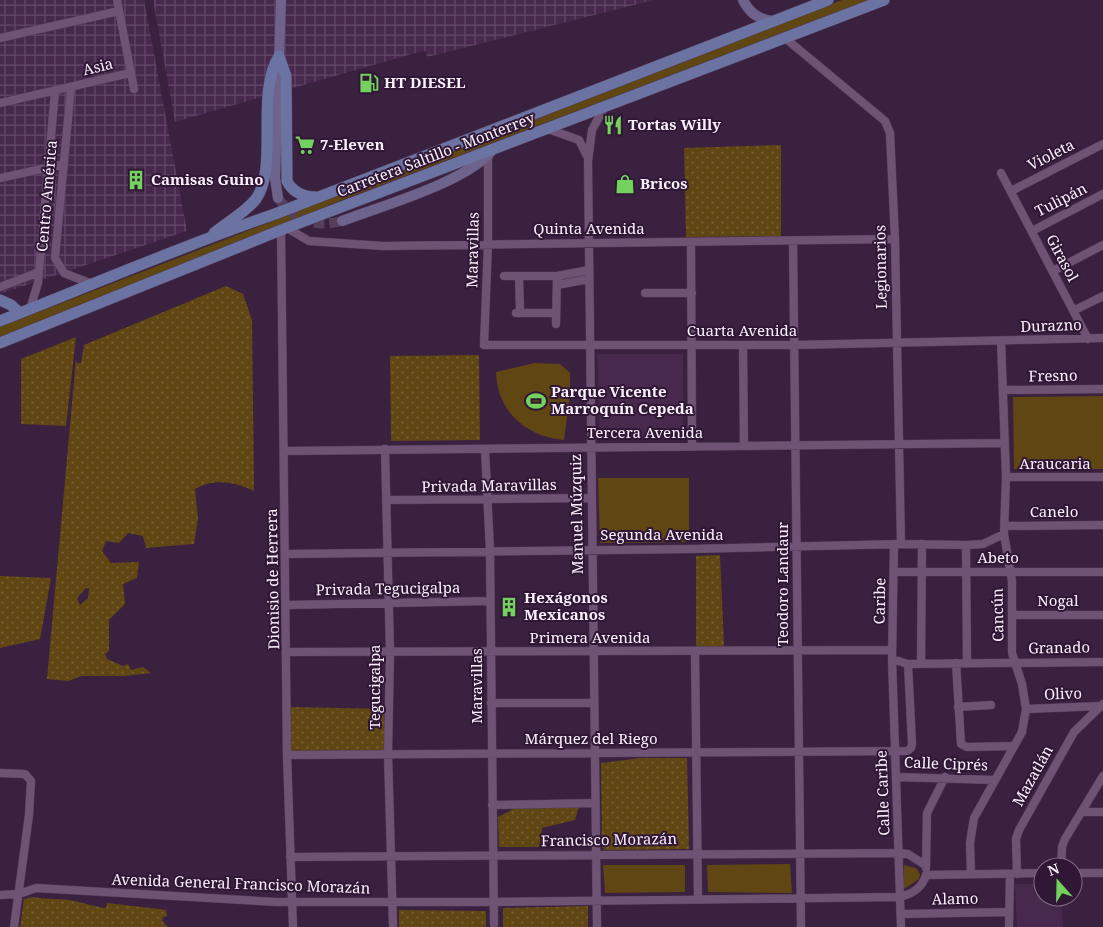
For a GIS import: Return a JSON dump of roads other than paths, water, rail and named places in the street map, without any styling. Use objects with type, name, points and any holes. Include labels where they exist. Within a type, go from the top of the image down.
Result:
[{"type":"main road","name":"Carretera Saltillo - Monterrey","points":[[0,321],[209,237],[828,0]]},
{"type":"main road","name":"Carretera Saltillo - Monterrey","points":[[0,343],[284,229],[490,152],[884,0]]},
{"type":"main road","points":[[279,56],[286,76],[287,181],[289,186],[300,194],[320,196]]},
{"type":"main road","points":[[209,237],[245,209],[260,191],[264,175],[269,82],[279,56]]},
{"type":"main road","points":[[0,300],[25,312]]},
{"type":"street","name":"Asia","points":[[0,103],[130,73],[117,0]]},
{"type":"street","points":[[278,198],[274,178],[281,0]]},
{"type":"street","points":[[743,0],[753,13],[764,20],[773,21]]},
{"type":"street","points":[[0,38],[119,11]]},
{"type":"street","name":"Legionarios","points":[[786,38],[885,121],[891,139],[895,239],[898,544]]},
{"type":"street","points":[[130,73],[134,89]]},
{"type":"street","name":"Centro América","points":[[71,87],[54,258],[64,273],[94,284]]},
{"type":"street","name":"Centro América","points":[[25,312],[37,291],[55,91]]},
{"type":"street","name":"Manuel Múzquiz","points":[[597,927],[588,161],[592,130],[604,108]]},
{"type":"street","name":"Manuel Múzquiz","points":[[548,129],[579,140],[584,147],[588,161]]},
{"type":"street","name":"Violeta","points":[[1011,191],[1103,144]]},
{"type":"street","points":[[342,221],[457,177],[471,170],[490,152]]},
{"type":"street","name":"Maravillas","points":[[484,345],[490,152]]},
{"type":"street","points":[[0,178],[64,164]]},
{"type":"street","name":"Girasol","points":[[1001,173],[1075,310],[1088,339]]},
{"type":"street","name":"Tulipán","points":[[1032,231],[1103,194]]},
{"type":"street","name":"Quinta Avenida","points":[[284,229],[309,241],[320,243],[384,246],[488,243],[793,242],[895,239]]},
{"type":"street","name":"Dionisio de Herrera","points":[[284,229],[284,451],[287,554],[288,755],[293,927]]},
{"type":"street","name":"Teodoro Landaur","points":[[793,242],[801,927]]},
{"type":"street","points":[[690,243],[692,292],[692,446]]},
{"type":"street","points":[[1053,271],[1103,245]]},
{"type":"street","points":[[504,276],[557,276],[589,270]]},
{"type":"street","points":[[0,288],[39,272]]},
{"type":"street","points":[[519,276],[518,312],[555,313]]},
{"type":"street","points":[[556,324],[557,276]]},
{"type":"street","points":[[557,285],[589,279]]},
{"type":"street","points":[[645,293],[692,292]]},
{"type":"street","points":[[1075,310],[1103,296]]},
{"type":"street","name":"Durazno","points":[[1000,341],[1103,338]]},
{"type":"street","name":"Cuarta Avenida","points":[[484,345],[794,345],[895,341],[1000,341]]},
{"type":"street","name":"Cancún","points":[[971,874],[970,843],[974,818],[1022,732],[1026,709],[1022,684],[1012,653],[1010,572],[1005,530],[1004,390],[1000,341]]},
{"type":"street","points":[[743,345],[744,446]]},
{"type":"street","name":"Fresno","points":[[1004,390],[1103,389]]},
{"type":"street","name":"Tercera Avenida","points":[[284,451],[590,446],[1005,444]]},
{"type":"street","name":"Tegucigalpa","points":[[385,449],[390,653],[388,754],[393,925]]},
{"type":"street","name":"Maravillas","points":[[485,449],[490,551],[494,924]]},
{"type":"street","name":"Araucaria","points":[[1006,477],[1103,477]]},
{"type":"street","name":"Privada Maravillas","points":[[387,500],[591,498]]},
{"type":"street","name":"Canelo","points":[[1005,530],[1103,525]]},
{"type":"street","name":"Segunda Avenida","points":[[287,554],[898,544],[966,545],[983,544],[1005,530]]},
{"type":"street","name":"Caribe","points":[[892,654],[894,572],[898,544]]},
{"type":"street","points":[[921,664],[922,544]]},
{"type":"street","points":[[966,545],[967,663]]},
{"type":"street","name":"Abeto","points":[[894,572],[1103,572]]},
{"type":"street","name":"Privada Tegucigalpa","points":[[287,605],[490,601]]},
{"type":"street","name":"Nogal","points":[[1012,615],[1103,615]]},
{"type":"street","name":"Primera Avenida","points":[[288,652],[491,653],[797,650],[892,654],[908,664],[956,663]]},
{"type":"street","points":[[695,652],[698,899]]},
{"type":"street","name":"Calle Caribe","points":[[892,654],[901,927]]},
{"type":"street","name":"Granado","points":[[956,663],[1103,662]]},
{"type":"street","points":[[956,663],[961,744],[967,747],[1014,746]]},
{"type":"street","name":"Márquez del Riego","points":[[288,755],[907,751],[911,748],[908,664]]},
{"type":"street","points":[[491,703],[594,703]]},
{"type":"street","points":[[958,707],[991,705]]},
{"type":"street","name":"Olivo","points":[[1026,709],[1102,705]]},
{"type":"street","name":"Mazatlán","points":[[1009,927],[1016,839],[1071,738],[1102,705]]},
{"type":"street","points":[[0,773],[29,776],[31,781],[29,815],[14,927]]},
{"type":"street","points":[[1062,857],[1062,847],[1103,776]]},
{"type":"street","name":"Calle Ciprés","points":[[896,777],[995,780]]},
{"type":"street","points":[[494,902],[899,897],[915,891],[923,885],[926,875],[927,813],[945,777]]},
{"type":"street","points":[[492,805],[595,803]]},
{"type":"street","points":[[1082,812],[1103,812]]},
{"type":"street","name":"Francisco Morazán","points":[[290,857],[898,853],[908,854],[925,865]]},
{"type":"street","points":[[926,875],[1033,873]]},
{"type":"street","points":[[1083,873],[1103,873]]},
{"type":"street","name":"Avenida General Francisco Morazán","points":[[0,895],[19,894],[36,888],[292,902],[494,902]]},
{"type":"street","name":"Alamo","points":[[901,914],[1009,912]]},
{"type":"tunnel","points":[[278,198],[291,212],[306,220],[315,223],[342,221]]},
{"type":"place","name":"HT DIESEL","points":[[369,83]]},
{"type":"place","name":"Tortas Willy","points":[[613,125]]},
{"type":"place","name":"7-Eleven","points":[[305,145]]},
{"type":"place","name":"Camisas Guino","points":[[136,180]]},
{"type":"place","name":"Bricos","points":[[625,184]]},
{"type":"place","name":"Parque Vicente Marroquín Cepeda","points":[[536,401]]},
{"type":"place","name":"Hexágonos Mexicanos","points":[[509,607]]}]
